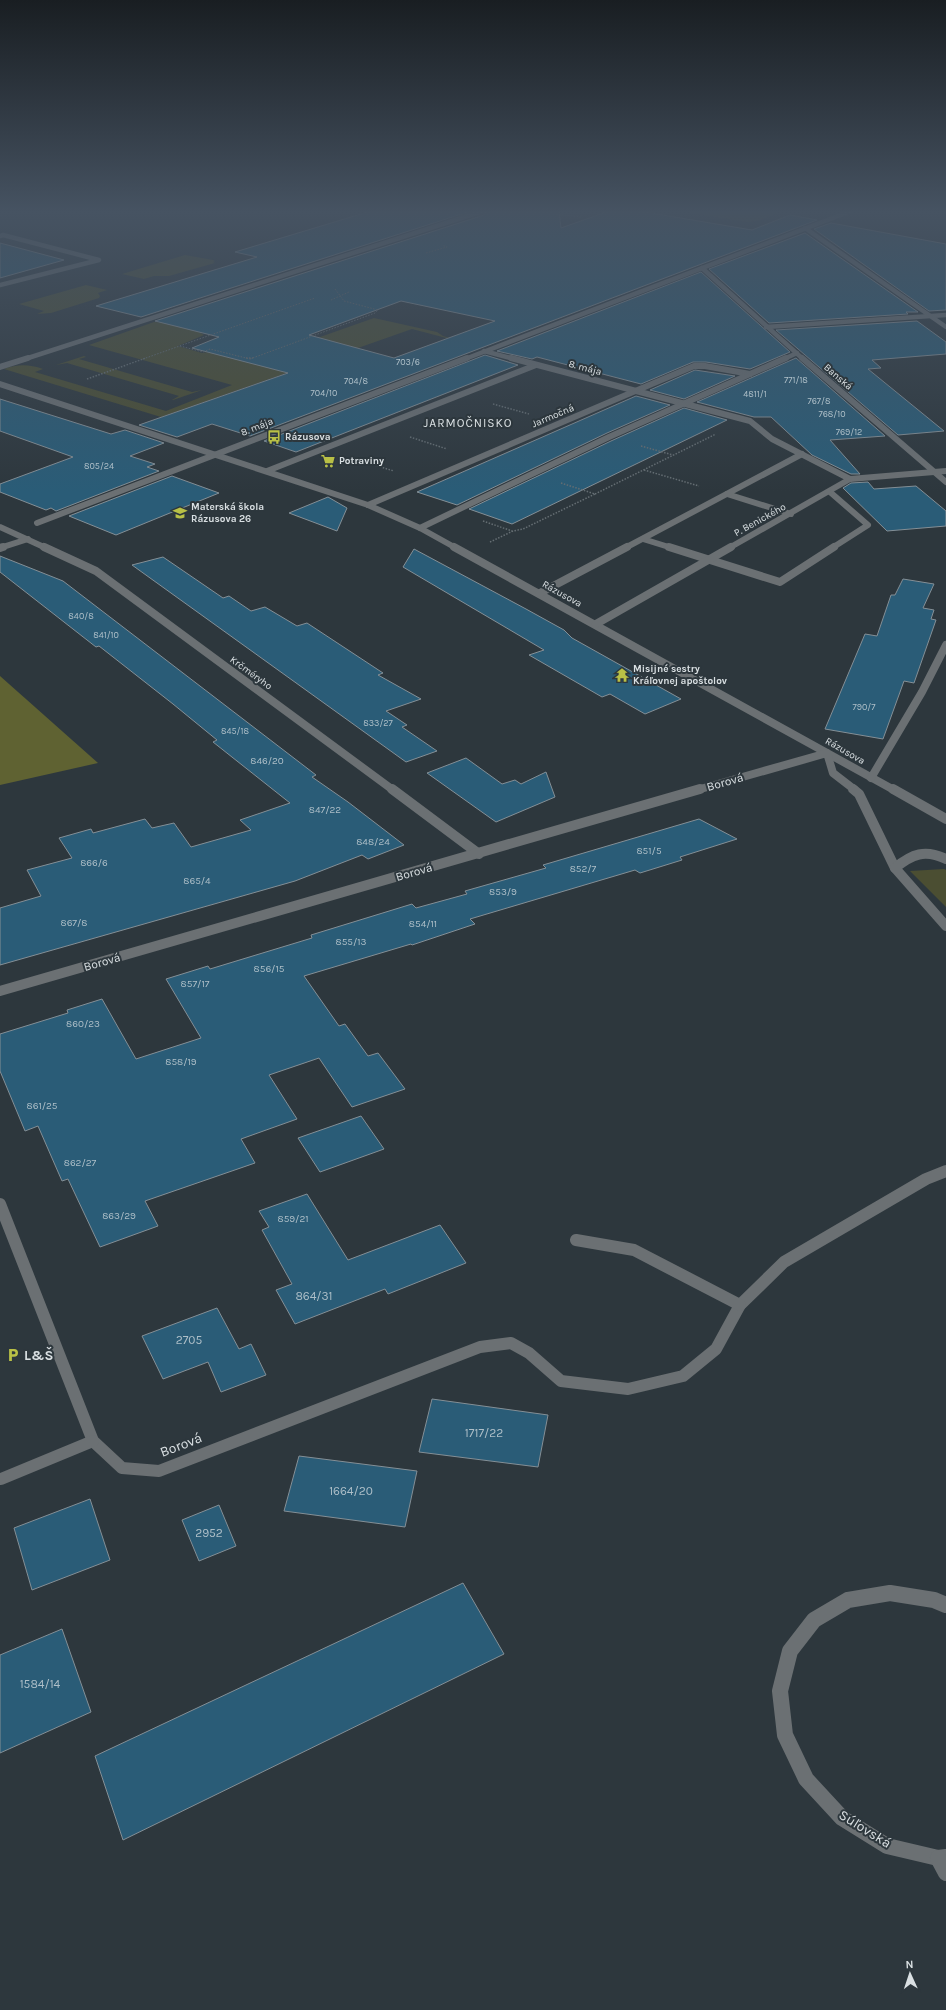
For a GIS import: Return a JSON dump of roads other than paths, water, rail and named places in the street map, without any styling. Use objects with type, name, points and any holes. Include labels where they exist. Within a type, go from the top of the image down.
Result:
[{"type":"street","points":[[0,367],[193,305]]},
{"type":"street","name":"8. mája","points":[[37,523],[605,305]]},
{"type":"street","name":"Banská","points":[[742,305],[946,482]]},
{"type":"street","points":[[914,305],[946,327]]},
{"type":"street","points":[[766,327],[946,315]]},
{"type":"street","name":"8. mája","points":[[484,351],[750,421],[772,439],[802,454]]},
{"type":"street","points":[[420,528],[609,437],[796,353]]},
{"type":"street","points":[[267,471],[536,365]]},
{"type":"street","name":"Jarmočná","points":[[368,505],[381,501],[694,366],[706,366],[750,374]]},
{"type":"street","name":"Rázusova","points":[[0,384],[368,505],[420,528],[946,819]]},
{"type":"street","points":[[540,594],[802,454],[850,479]]},
{"type":"street","name":"P. Benického","points":[[596,624],[792,514],[850,479],[946,471]]},
{"type":"street","points":[[643,539],[780,582],[868,525],[830,492]]},
{"type":"street","points":[[727,494],[792,514]]},
{"type":"street","name":"Krčméryho","points":[[0,527],[96,571],[479,854]]},
{"type":"street","points":[[0,548],[28,539]]},
{"type":"street","name":"Rázusova","points":[[871,778],[922,692],[946,644]]},
{"type":"street","points":[[827,752],[832,773],[860,794],[895,868],[946,926]]},
{"type":"street","name":"Borová","points":[[0,991],[479,854],[827,752]]},
{"type":"street","points":[[895,868],[911,856],[925,852],[946,859]]},
{"type":"street","name":"Borová","points":[[0,1204],[93,1441],[122,1468],[159,1471],[480,1347],[511,1343],[529,1353],[561,1381],[628,1389],[683,1376],[716,1349],[740,1305],[784,1262],[926,1179],[946,1171]]},
{"type":"street","points":[[576,1240],[634,1250],[740,1305]]},
{"type":"street","points":[[1,1479],[93,1441]]},
{"type":"street","name":"Súľovská","points":[[946,1605],[934,1600],[890,1593],[848,1600],[814,1620],[790,1651],[780,1691],[785,1735],[806,1779],[842,1818],[887,1846],[942,1858],[946,1873]]},
{"type":"place","name":"Rázusova","points":[[274,437]]},
{"type":"place","name":"Potraviny","points":[[328,461]]},
{"type":"place","name":"Materská škola Rázusova 26","points":[[180,513]]},
{"type":"place","name":"Misijné sestry Kráľovnej apoštolov","points":[[622,675]]},
{"type":"place","name":"L&Š","points":[[13,1355]]},
{"type":"district","name":"JARMOČNISKO","points":[[468,423]]}]
